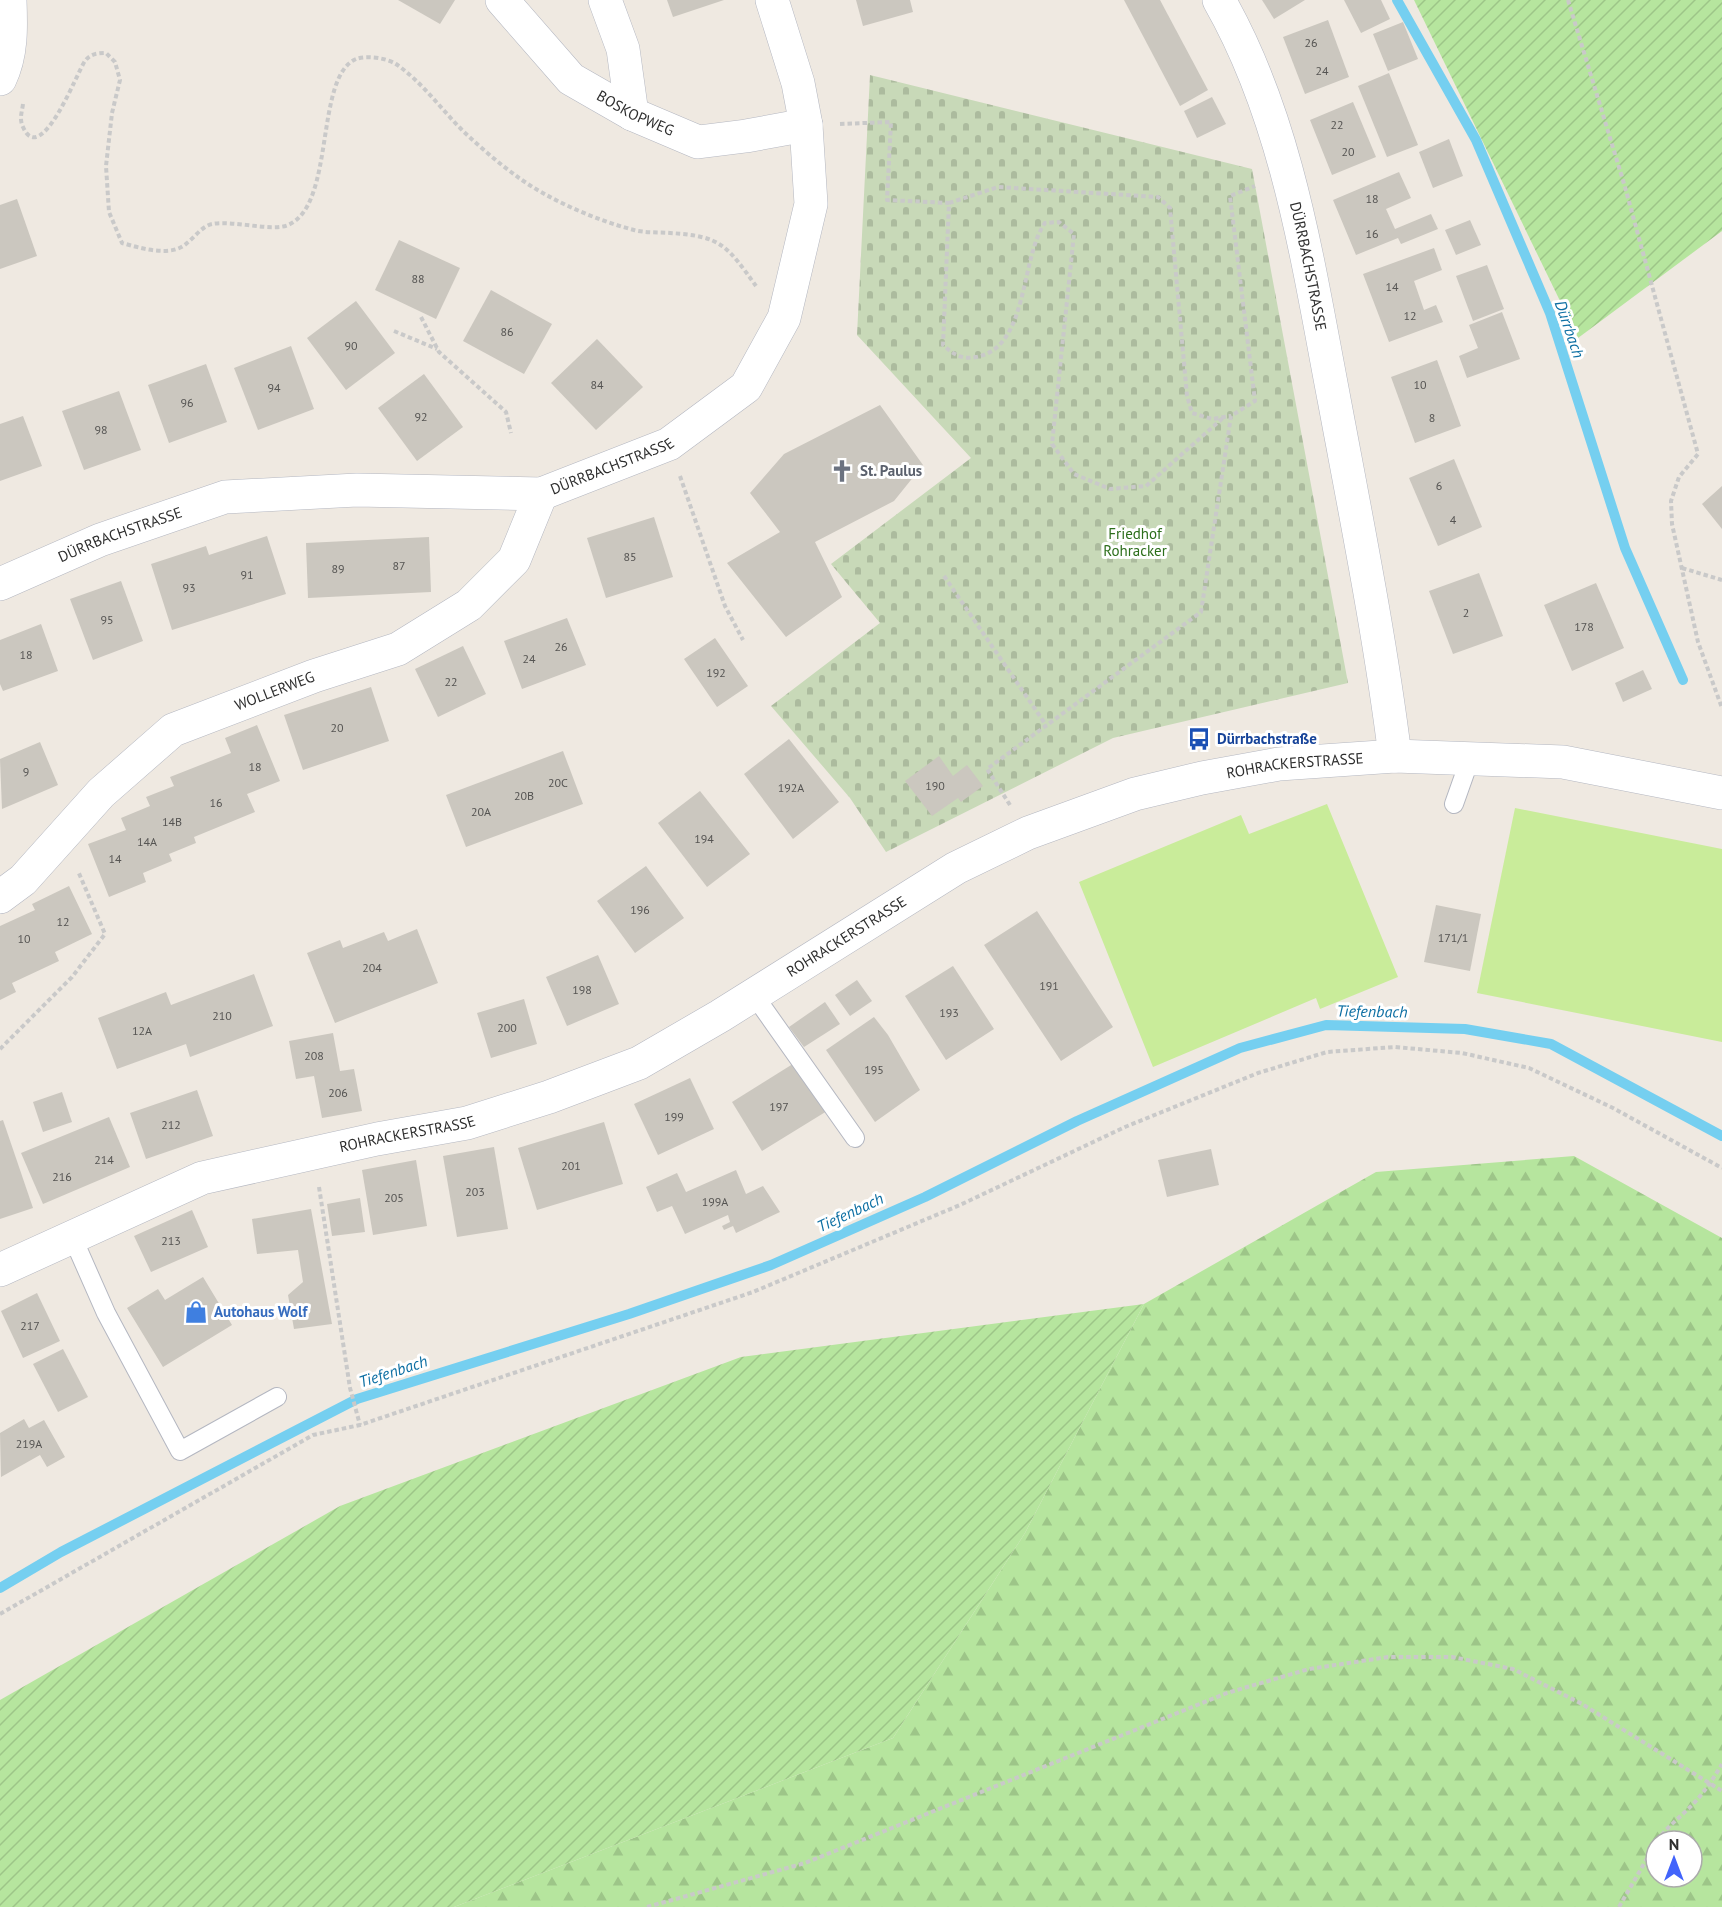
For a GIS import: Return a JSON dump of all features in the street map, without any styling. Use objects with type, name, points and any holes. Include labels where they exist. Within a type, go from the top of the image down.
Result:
[{"type":"street","points":[[10,0],[11,34],[6,67],[12,89]]},
{"type":"street","name":"BOSKOPWEG","points":[[502,0],[571,79],[632,114],[698,142],[806,125]]},
{"type":"street","points":[[604,0],[622,49],[632,114]]},
{"type":"street","name":"DÜRRBACHSTRASSE","points":[[0,584],[100,540],[225,497],[357,490],[541,494],[669,444],[746,387],[784,318],[812,204],[806,125],[798,83],[772,0]]},
{"type":"street","name":"DÜRRBACHSTRASSE","points":[[1219,0],[1230,19],[1268,108],[1300,219],[1371,599],[1395,756]]},
{"type":"street","name":"WOLLERWEG","points":[[0,897],[23,880],[64,837],[101,793],[173,730],[314,676],[398,649],[469,605],[514,560],[541,494]]},
{"type":"street","name":"ROHRACKERSTRASSE","points":[[0,1270],[201,1178],[314,1152],[467,1123],[549,1097],[639,1063],[754,995],[956,868],[1028,833],[1135,794],[1202,778],[1279,764],[1395,756],[1471,756],[1563,762],[1722,793]]},
{"type":"lane","points":[[1454,804],[1471,756]]},
{"type":"lane","points":[[754,995],[855,1138]]},
{"type":"lane","points":[[72,1236],[106,1313],[180,1451],[277,1397]]},
{"type":"path","points":[[1568,0],[1625,187],[1698,454],[1679,477],[1671,501],[1681,567],[1698,642],[1722,708]]},
{"type":"path","points":[[12,89],[25,132],[30,136],[40,135],[58,116],[76,74],[87,58],[95,54],[106,53],[115,62],[120,80],[112,112],[105,166],[109,212],[123,243],[151,252],[184,246],[208,224],[232,222],[276,227],[288,225],[300,216],[316,185],[331,107],[341,74],[347,64],[358,58],[373,57],[384,60],[394,63],[429,94],[464,131],[516,176],[553,197],[582,212],[636,231],[706,236],[729,249],[767,302],[784,318]]},
{"type":"path","points":[[806,125],[891,122],[887,200],[949,203],[998,187],[1158,197],[1170,208],[1187,396],[1192,413],[1212,419],[1231,416],[1255,401],[1230,196],[1287,174]]},
{"type":"path","points":[[949,203],[943,345],[955,355],[971,358],[988,355],[999,346],[1018,313],[1037,234],[1045,223],[1059,222],[1074,234],[1052,444],[1074,474],[1110,489],[1146,486],[1224,417]]},
{"type":"path","points":[[420,317],[438,349],[506,412],[511,433]]},
{"type":"path","points":[[394,331],[438,349]]},
{"type":"path","points":[[1012,807],[987,769],[1201,612],[1231,416]]},
{"type":"path","points":[[669,444],[725,606],[743,640]]},
{"type":"path","points":[[1681,567],[1722,580]]},
{"type":"path","points":[[944,576],[1046,725]]},
{"type":"path","points":[[0,1048],[72,977],[105,934],[64,837]]},
{"type":"path","points":[[0,1614],[313,1435],[360,1425],[753,1292],[960,1205],[1125,1127],[1258,1073],[1327,1052],[1395,1047],[1462,1053],[1529,1068],[1613,1108],[1722,1168]]},
{"type":"path","points":[[314,1152],[350,1388],[360,1425]]},
{"type":"path","points":[[647,1907],[805,1863],[1227,1693],[1309,1670],[1388,1657],[1452,1657],[1513,1669],[1582,1704],[1722,1791]]},
{"type":"path","points":[[1665,1829],[1688,1809],[1710,1784],[1722,1764]]},
{"type":"path","points":[[1619,1907],[1644,1864]]},
{"type":"green space","points":[[1414,0],[1722,0],[1722,231],[1578,338]]},
{"type":"green space","name":"Friedhof Rohracker","points":[[870,75],[1252,169],[1348,683],[1113,738],[886,852],[850,798],[771,706],[880,623],[831,564],[971,458],[857,335]]},
{"type":"green space","points":[[1327,804],[1398,977],[1320,1009],[1316,998],[1153,1067],[1079,882],[1241,815],[1249,834]]},
{"type":"green space","points":[[1515,808],[1722,849],[1722,1042],[1477,993]]},
{"type":"green space","points":[[1574,1156],[1722,1238],[1722,1907],[454,1907],[893,1738],[1025,1533],[1144,1304],[1376,1172]]},
{"type":"green space","points":[[1144,1304],[1025,1533],[893,1738],[454,1907],[0,1907],[0,1700],[340,1506],[741,1357]]},
{"type":"building","points":[[398,0],[455,0],[440,24]]},
{"type":"building","points":[[667,0],[724,0],[673,17]]},
{"type":"building","points":[[856,0],[910,0],[913,12],[863,26]]},
{"type":"building","points":[[1124,0],[1160,0],[1208,90],[1180,106]]},
{"type":"building","points":[[1262,0],[1305,0],[1274,19]]},
{"type":"building","points":[[1344,0],[1381,0],[1390,19],[1361,33]]},
{"type":"building","points":[[1328,20],[1349,77],[1305,94],[1283,37]]},
{"type":"building","points":[[1403,22],[1418,59],[1388,71],[1373,34]]},
{"type":"building","points":[[1389,73],[1418,145],[1387,157],[1358,86]]},
{"type":"building","points":[[1212,97],[1226,124],[1197,138],[1184,111]]},
{"type":"building","points":[[1353,102],[1376,157],[1332,175],[1310,120]]},
{"type":"building","points":[[1449,139],[1463,176],[1433,188],[1419,152]]},
{"type":"building","points":[[1399,172],[1411,198],[1386,209],[1395,229],[1431,214],[1438,229],[1401,244],[1398,238],[1356,255],[1333,200]]},
{"type":"building","points":[[17,199],[37,256],[0,269],[0,205]]},
{"type":"building","points":[[1470,220],[1481,245],[1456,255],[1445,230]]},
{"type":"building","points":[[399,240],[460,268],[436,319],[375,290]]},
{"type":"building","points":[[1434,248],[1442,270],[1414,281],[1424,310],[1436,305],[1443,322],[1389,342],[1363,274]]},
{"type":"building","points":[[1487,265],[1504,309],[1473,321],[1456,276]]},
{"type":"building","points":[[491,290],[552,324],[524,374],[463,341]]},
{"type":"building","points":[[356,301],[395,353],[346,390],[307,338]]},
{"type":"building","points":[[1502,312],[1520,359],[1467,378],[1459,356],[1478,348],[1469,325]]},
{"type":"building","points":[[597,339],[643,387],[596,430],[551,383]]},
{"type":"building","points":[[291,346],[314,409],[258,430],[234,368]]},
{"type":"building","points":[[1437,360],[1461,426],[1415,443],[1391,377]]},
{"type":"building","points":[[206,364],[227,422],[169,443],[148,385]]},
{"type":"building","points":[[424,374],[463,427],[417,461],[378,408]]},
{"type":"building","points":[[119,391],[141,450],[84,470],[62,411]]},
{"type":"building","points":[[880,405],[923,465],[894,501],[815,542],[842,597],[786,637],[727,563],[780,532],[750,493],[784,454]]},
{"type":"building","points":[[23,416],[42,466],[0,481],[0,424]]},
{"type":"building","points":[[1454,459],[1482,527],[1438,546],[1409,478]]},
{"type":"building","points":[[1722,486],[1722,529],[1702,504]]},
{"type":"building","points":[[654,517],[673,577],[606,598],[587,538]]},
{"type":"building","points":[[267,536],[286,594],[172,630],[151,564],[206,546],[209,555]]},
{"type":"building","points":[[429,537],[431,592],[308,598],[306,543]]},
{"type":"building","points":[[1479,573],[1503,636],[1453,654],[1429,591]]},
{"type":"building","points":[[121,581],[143,641],[93,660],[70,599]]},
{"type":"building","points":[[1596,583],[1624,648],[1572,671],[1544,605]]},
{"type":"building","points":[[567,618],[586,665],[522,689],[504,641]]},
{"type":"building","points":[[41,624],[58,671],[3,691],[0,684],[0,640]]},
{"type":"building","points":[[715,638],[748,686],[717,707],[684,659]]},
{"type":"building","points":[[463,646],[486,694],[438,717],[415,669]]},
{"type":"building","points":[[1643,670],[1652,689],[1623,702],[1615,683]]},
{"type":"building","points":[[371,687],[389,741],[303,770],[284,715]]},
{"type":"building","points":[[257,725],[280,781],[247,794],[255,812],[194,837],[196,843],[169,854],[172,861],[143,873],[146,882],[109,897],[88,844],[126,830],[121,818],[150,806],[146,797],[174,786],[170,777],[231,753],[225,738]]},
{"type":"building","points":[[789,739],[839,802],[793,839],[744,774]]},
{"type":"building","points":[[40,742],[58,785],[2,809],[0,759]]},
{"type":"building","points":[[563,751],[583,804],[466,847],[446,795]]},
{"type":"building","points":[[939,756],[953,776],[967,765],[983,786],[961,802],[958,798],[932,816],[905,781]]},
{"type":"building","points":[[700,791],[750,854],[707,887],[658,823]]},
{"type":"building","points":[[646,866],[684,918],[635,953],[597,901]]},
{"type":"building","points":[[69,886],[92,934],[55,952],[59,961],[12,983],[16,992],[0,1000],[0,926],[35,910],[32,904]]},
{"type":"building","points":[[1436,905],[1481,914],[1470,971],[1424,962]]},
{"type":"building","points":[[1037,911],[1113,1027],[1061,1061],[984,945]]},
{"type":"building","points":[[417,929],[438,983],[335,1023],[307,953],[340,940],[343,948],[384,932],[388,941]]},
{"type":"building","points":[[598,955],[619,1004],[567,1026],[546,977]]},
{"type":"building","points":[[953,966],[994,1029],[946,1060],[905,996]]},
{"type":"building","points":[[254,974],[273,1026],[190,1057],[186,1044],[117,1069],[98,1018],[166,992],[171,1005]]},
{"type":"building","points":[[857,980],[872,1001],[850,1016],[835,995]]},
{"type":"building","points":[[524,999],[537,1044],[491,1058],[477,1013]]},
{"type":"building","points":[[825,1002],[840,1024],[804,1047],[789,1027]]},
{"type":"building","points":[[874,1017],[888,1035],[920,1090],[875,1122],[826,1050]]},
{"type":"building","points":[[333,1033],[340,1071],[354,1069],[362,1111],[322,1118],[314,1076],[296,1079],[289,1041]]},
{"type":"building","points":[[796,1062],[827,1111],[762,1151],[732,1102]]},
{"type":"building","points":[[690,1078],[714,1129],[658,1155],[634,1104]]},
{"type":"building","points":[[197,1090],[213,1136],[146,1159],[130,1113]]},
{"type":"building","points":[[62,1092],[72,1122],[43,1132],[33,1102]]},
{"type":"building","points":[[109,1117],[130,1167],[43,1204],[21,1153]]},
{"type":"building","points":[[3,1120],[33,1208],[0,1219],[0,1121]]},
{"type":"building","points":[[604,1122],[623,1184],[537,1210],[518,1148]]},
{"type":"building","points":[[494,1147],[508,1229],[457,1237],[443,1156]]},
{"type":"building","points":[[1211,1149],[1219,1185],[1167,1197],[1158,1160]]},
{"type":"building","points":[[416,1160],[427,1226],[373,1235],[362,1170]]},
{"type":"building","points":[[736,1170],[746,1194],[763,1186],[780,1212],[736,1233],[733,1226],[724,1230],[722,1226],[730,1222],[728,1215],[685,1234],[672,1206],[657,1212],[646,1187],[677,1173],[686,1192]]},
{"type":"building","points":[[360,1198],[365,1232],[332,1236],[327,1204]]},
{"type":"building","points":[[311,1209],[332,1324],[294,1329],[288,1295],[303,1282],[298,1250],[257,1254],[252,1219]]},
{"type":"building","points":[[192,1210],[208,1247],[151,1272],[134,1236]]},
{"type":"building","points":[[203,1277],[232,1325],[163,1367],[127,1308],[158,1289],[165,1300]]},
{"type":"building","points":[[37,1293],[60,1341],[23,1358],[1,1311]]},
{"type":"building","points":[[63,1349],[88,1397],[58,1412],[33,1364]]},
{"type":"building","points":[[24,1419],[29,1428],[44,1420],[65,1457],[47,1467],[40,1455],[1,1477],[0,1433]]},
{"type":"waterway","name":"Dürrbach","points":[[1397,0],[1476,140],[1550,313],[1625,548],[1683,680]]},
{"type":"waterway","name":"Tiefenbach","points":[[0,1588],[61,1552],[357,1399],[629,1314],[771,1265],[925,1197],[1077,1121],[1240,1048],[1326,1025],[1465,1029],[1551,1044],[1722,1136]]},
{"type":"place","name":"St. Paulus","points":[[842,471]]},
{"type":"place","name":"Dürrbachstraße","points":[[1199,739]]},
{"type":"place","name":"Autohaus Wolf","points":[[196,1312]]}]
